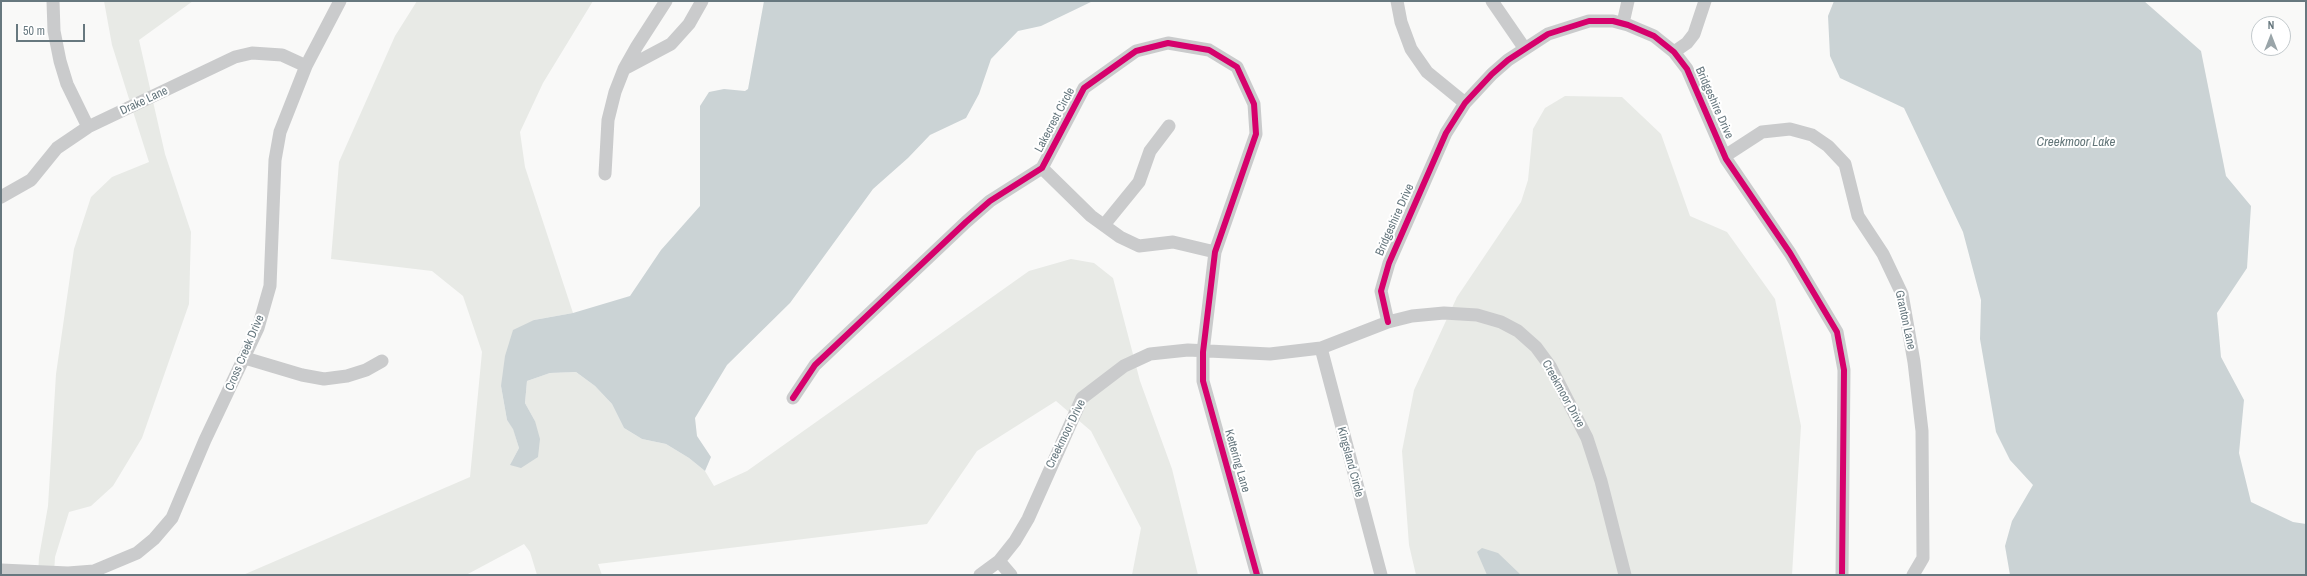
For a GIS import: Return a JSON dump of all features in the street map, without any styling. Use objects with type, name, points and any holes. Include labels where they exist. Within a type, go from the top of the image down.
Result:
[{"type":"street","points":[[53,1],[54,31],[60,61],[67,84],[88,127]]},
{"type":"street","name":"Cross Creek Drive","points":[[1,570],[68,573],[94,571],[137,553],[154,539],[172,518],[205,440],[258,328],[270,286],[275,160],[280,132],[306,66],[340,1]]},
{"type":"street","points":[[605,174],[608,120],[624,69],[666,1]]},
{"type":"street","points":[[624,69],[671,44],[689,24],[702,1]]},
{"type":"street","points":[[1397,1],[1401,22],[1411,49],[1427,72],[1465,103]]},
{"type":"street","points":[[1492,1],[1524,49]]},
{"type":"street","points":[[1622,23],[1628,1]]},
{"type":"street","points":[[1674,52],[1687,42],[1694,34],[1705,1]]},
{"type":"street","name":"Bridgeshire Drive","points":[[1388,322],[1381,291],[1389,263],[1446,133],[1465,103],[1492,74],[1524,49],[1548,34],[1567,26],[1589,21],[1613,21],[1622,23],[1654,36],[1674,52],[1687,69],[1725,156],[1790,253],[1837,332],[1844,370],[1842,575]]},
{"type":"street","name":"Lakecrest Circle","points":[[793,398],[815,365],[966,222],[990,201],[1042,168],[1084,88],[1136,51],[1168,42],[1209,50],[1237,67],[1254,104],[1256,134],[1216,252],[1203,352]]},
{"type":"street","name":"Drake Lane","points":[[1,197],[30,180],[58,148],[88,127],[235,58],[252,53],[282,55],[306,66]]},
{"type":"street","points":[[1104,225],[1140,182],[1150,151],[1169,126]]},
{"type":"street","name":"Granton Lane","points":[[1725,156],[1762,132],[1790,129],[1812,135],[1828,146],[1845,164],[1858,216],[1883,254],[1902,294],[1914,362],[1922,431],[1923,558],[1913,575]]},
{"type":"street","name":"Lakecrest Circle","points":[[1042,168],[1091,216],[1120,237],[1139,246],[1173,242],[1216,252]]},
{"type":"street","name":"Creekmoor Drive","points":[[980,575],[999,561],[1015,541],[1028,519],[1082,398],[1124,366],[1150,354],[1188,350],[1203,352],[1270,354],[1321,348],[1388,322],[1412,316],[1444,313],[1477,315],[1501,322],[1518,331],[1536,347],[1550,366],[1587,438],[1625,575]]},
{"type":"street","name":"Kingsland Circle","points":[[1321,348],[1381,575]]},
{"type":"street","name":"Kettering Lane","points":[[1203,352],[1203,381],[1257,575]]},
{"type":"street","points":[[245,358],[302,375],[324,379],[347,376],[366,370],[382,361]]},
{"type":"street","points":[[999,561],[1011,575]]},
{"type":"shaded area","points":[[104,1],[193,1],[139,40],[165,154],[191,232],[189,304],[142,438],[113,486],[91,506],[69,512],[55,557],[54,575],[38,575],[39,557],[48,506],[56,374],[74,249],[91,197],[112,177],[149,162],[112,45]]},
{"type":"shaded area","points":[[417,1],[593,1],[543,83],[520,132],[525,167],[573,313],[534,320],[501,386],[507,420],[513,428],[519,448],[510,465],[535,421],[525,403],[527,381],[550,373],[576,372],[595,386],[612,404],[624,428],[642,439],[666,444],[689,458],[705,471],[714,486],[747,471],[1029,271],[1071,259],[1094,263],[1113,278],[1140,381],[1172,469],[1198,575],[1132,575],[1141,528],[1091,431],[1056,401],[977,451],[927,524],[598,564],[602,575],[537,575],[530,552],[524,544],[466,575],[243,575],[470,477],[482,352],[463,296],[432,271],[331,259],[339,162],[395,36]]},
{"type":"shaded area","points":[[1565,96],[1622,97],[1661,134],[1690,216],[1727,232],[1775,299],[1801,426],[1792,575],[1416,575],[1409,545],[1402,451],[1414,390],[1457,297],[1521,202],[1528,180],[1533,129],[1545,108]]},
{"type":"water","points":[[764,1],[1093,1],[1041,26],[1018,31],[991,59],[979,94],[966,118],[930,135],[908,158],[873,189],[790,303],[727,365],[695,418],[697,436],[711,457],[705,471],[689,458],[666,444],[642,439],[624,428],[612,404],[595,386],[576,372],[550,373],[527,381],[525,403],[535,421],[540,439],[538,457],[521,468],[510,465],[519,448],[513,429],[507,420],[501,386],[505,356],[513,330],[534,320],[573,313],[630,296],[661,250],[700,206],[700,106],[709,92],[724,89],[745,91],[748,89]]},
{"type":"water","name":"Creekmoor Lake","points":[[1834,1],[2144,1],[2201,51],[2226,176],[2251,206],[2247,268],[2217,313],[2221,357],[2244,400],[2239,453],[2251,502],[2293,522],[2306,524],[2306,575],[2010,575],[2005,546],[2012,521],[2033,485],[2010,460],[1996,432],[1980,339],[1981,300],[1963,232],[1904,108],[1840,78],[1830,56],[1828,16]]},
{"type":"water","points":[[1482,548],[1498,553],[1521,575],[1487,575],[1477,552]]},
{"type":"cycle path","points":[[1388,322],[1381,291],[1389,263],[1446,133],[1465,103],[1492,74],[1508,60],[1548,34],[1589,21],[1613,21],[1628,25],[1654,36],[1674,52],[1687,69],[1726,159],[1790,253],[1837,332],[1844,370],[1842,575]]},
{"type":"cycle path","points":[[793,398],[815,365],[966,222],[990,201],[1042,168],[1084,88],[1136,51],[1168,43],[1209,50],[1237,67],[1254,104],[1256,134],[1215,252],[1203,352],[1203,381],[1257,575]]}]
